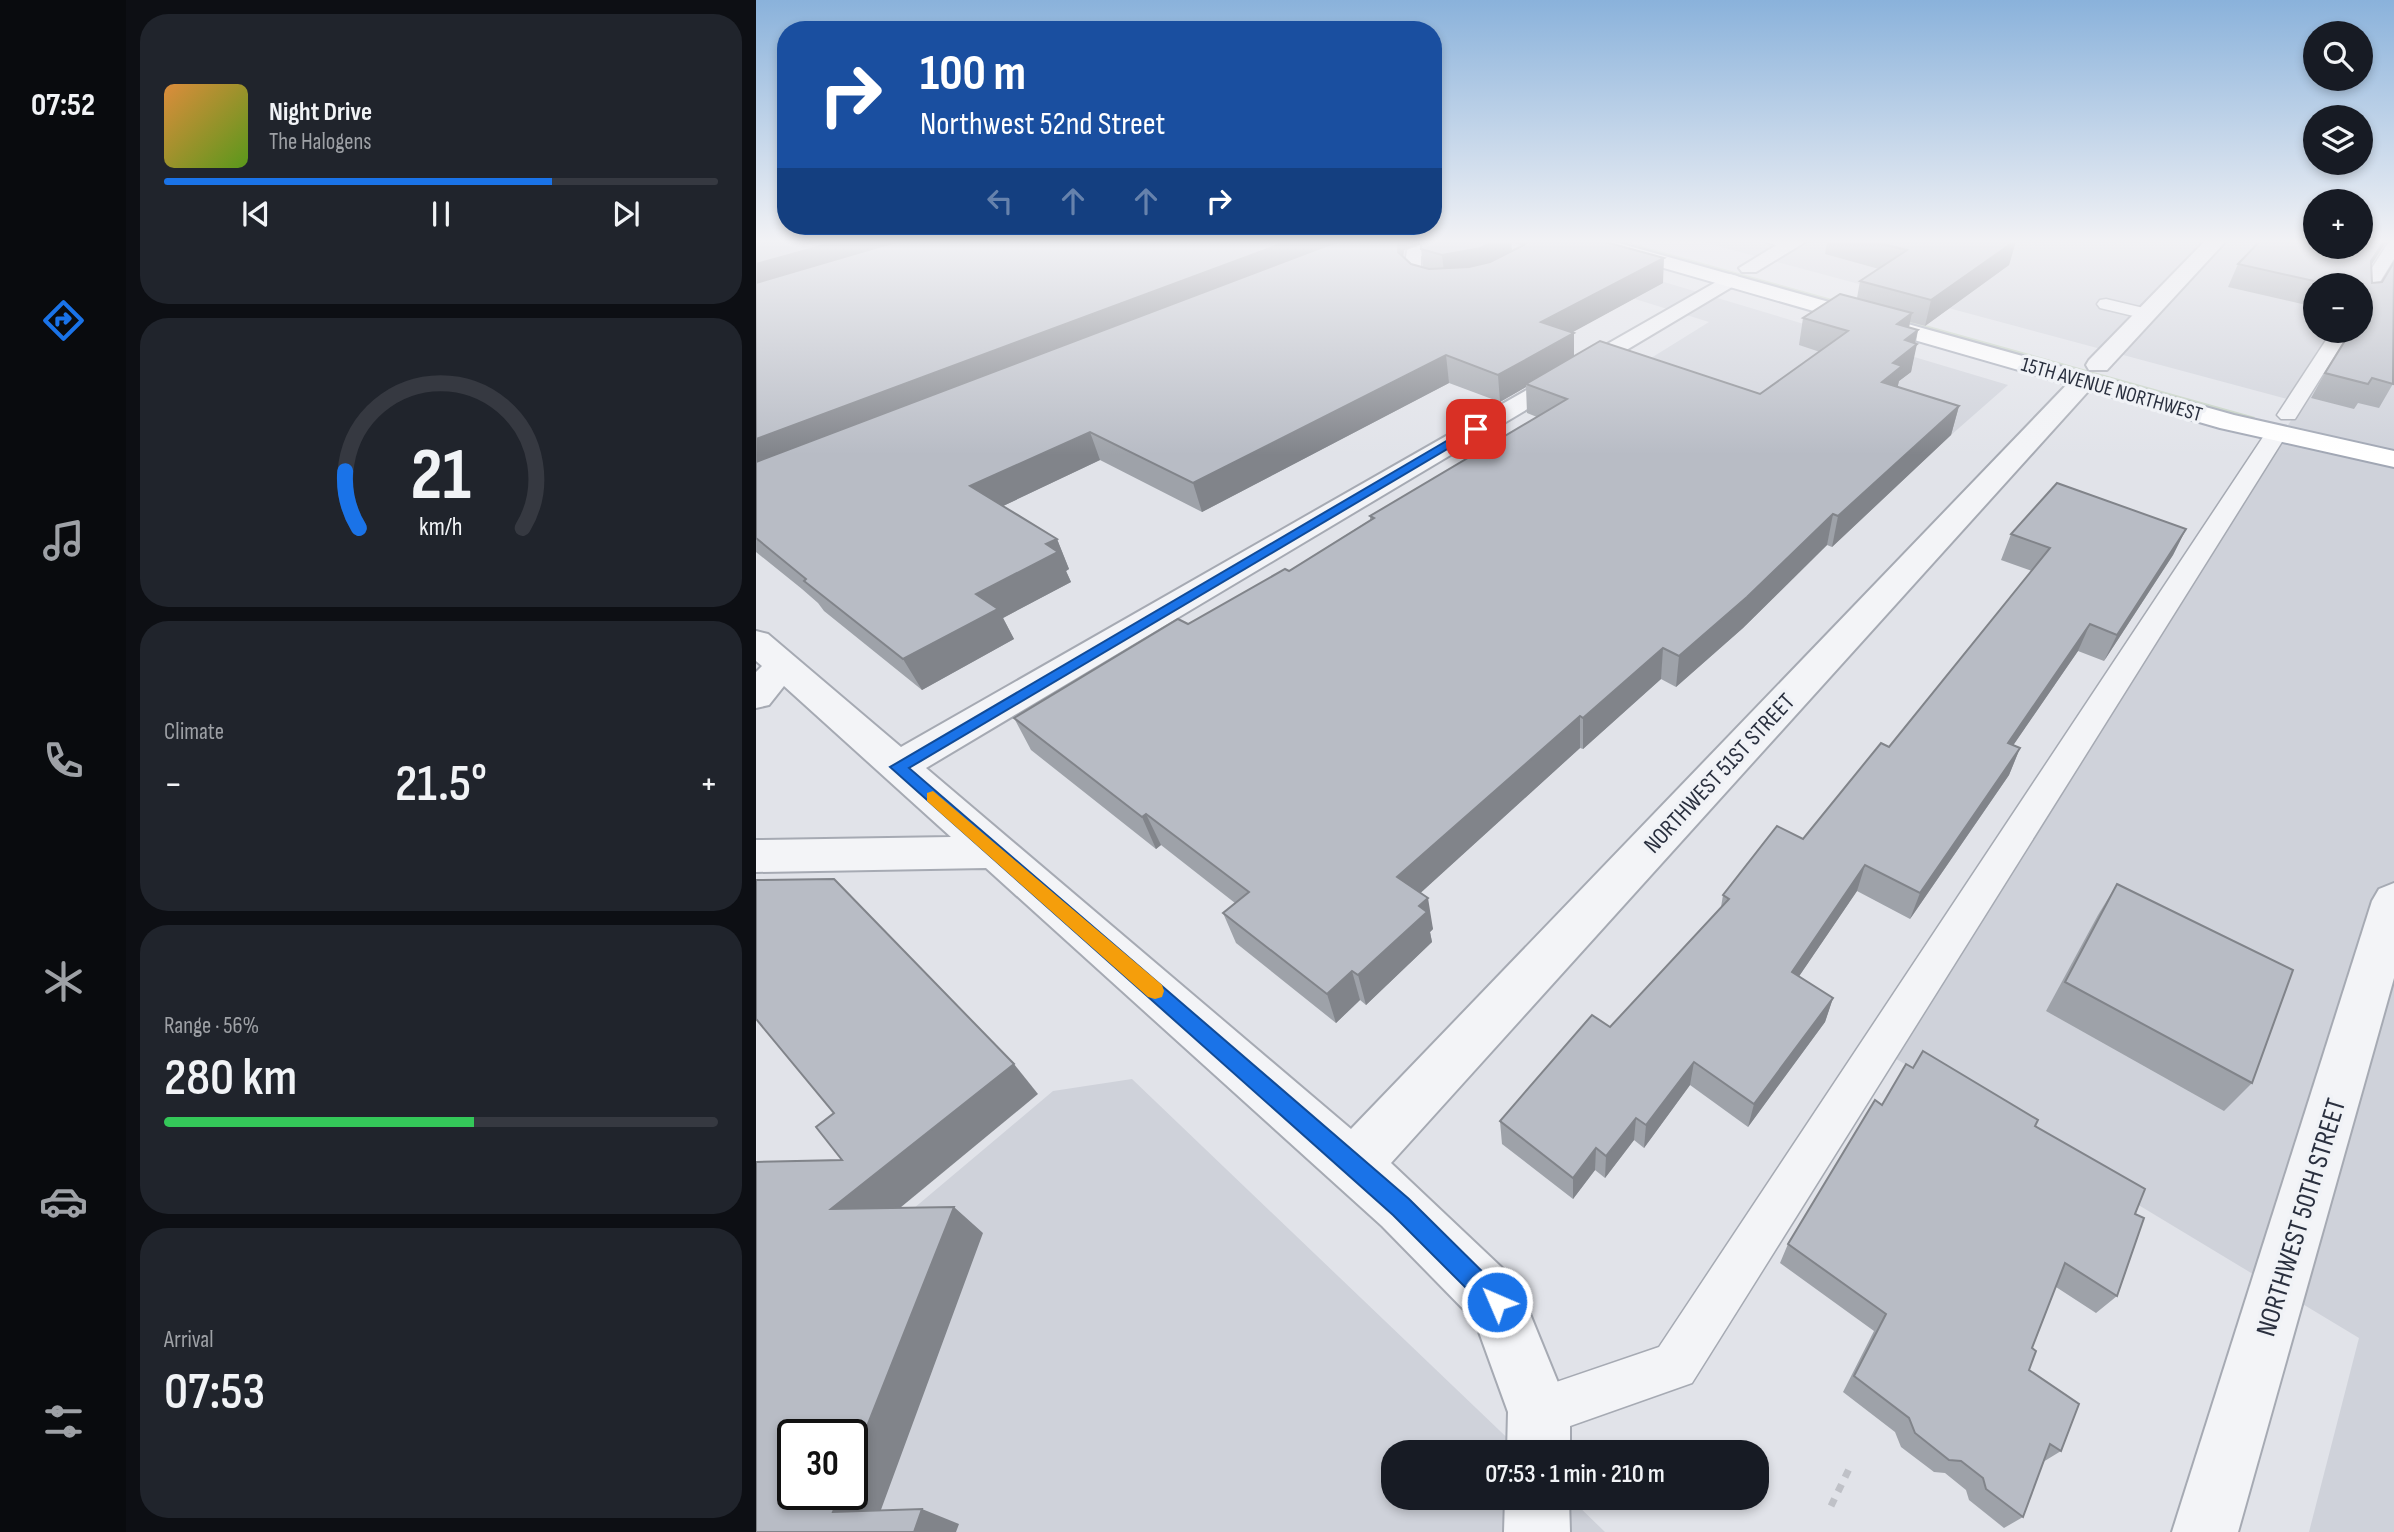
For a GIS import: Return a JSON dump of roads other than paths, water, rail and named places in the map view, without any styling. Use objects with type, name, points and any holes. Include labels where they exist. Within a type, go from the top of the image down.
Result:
[{"type":"main road","name":"15TH AVENUE NORTHWEST","points":[[1876,312],[2281,426],[2388,450]]},
{"type":"main road","name":"15TH AVENUE NORTHWEST","points":[[2234,413],[2388,450]]},
{"type":"main road","name":"15TH AVENUE NORTHWEST","points":[[2281,426],[2394,478]]},
{"type":"street","points":[[898,767],[1673,312]]},
{"type":"street","name":"NORTHWEST 51ST STREET","points":[[1353,1165],[2146,314]]},
{"type":"street","points":[[765,667],[898,767],[996,852],[1401,1207],[1497,1302],[1538,1432]]},
{"type":"street","points":[[756,856],[996,852]]},
{"type":"street","name":"NORTHWEST 50TH STREET","points":[[2205,1532],[2394,901]]},
{"type":"street","points":[[1537,1510],[1537,1532]]},
{"type":"lane","points":[[2140,312],[2146,314]]},
{"type":"lane","points":[[1538,1432],[1675,1366],[2333,343]]}]
